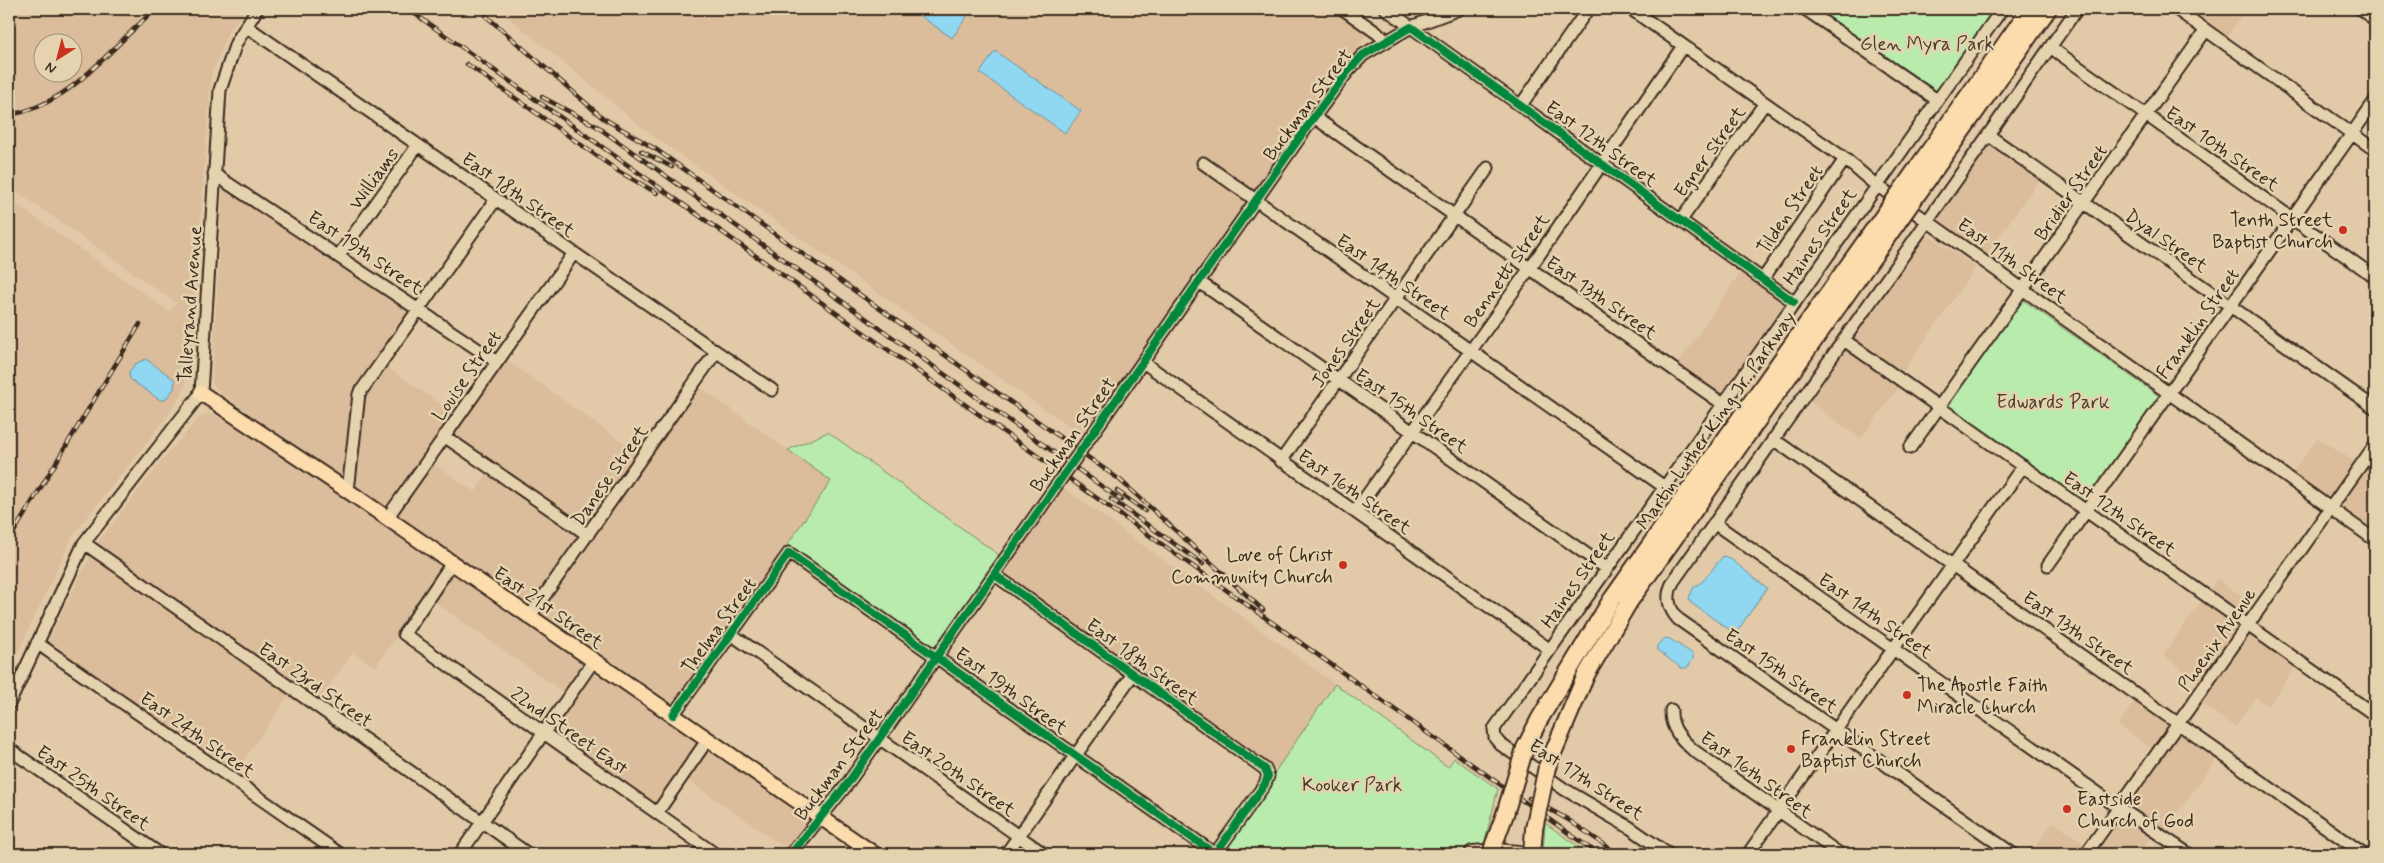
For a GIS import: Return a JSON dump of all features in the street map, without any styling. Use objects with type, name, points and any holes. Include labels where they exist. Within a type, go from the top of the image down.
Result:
[{"type":"highway","name":"Martin Luther King Jr. Parkway","points":[[1924,172],[2030,9]]},
{"type":"highway","name":"Martin Luther King Jr. Parkway","points":[[1496,849],[1525,748],[1539,720],[1612,599],[1924,172],[2048,9]]},
{"type":"highway","name":"Martin Luther King Jr. Parkway","points":[[1528,853],[1547,767],[1586,675],[1629,602],[1878,236]]},
{"type":"highway","points":[[1473,854],[1495,852],[1528,853]]},
{"type":"main road","name":"East 21st Street","points":[[201,393],[348,491],[874,854]]},
{"type":"street","name":"Talleyrand Avenue","points":[[9,704],[36,642],[84,543],[201,393],[216,123],[221,84],[230,56],[246,26],[258,9]]},
{"type":"street","points":[[1344,9],[1387,40],[1412,27],[1459,9]]},
{"type":"street","name":"East 12th Street","points":[[1386,9],[1602,162],[1794,302]]},
{"type":"street","points":[[1521,105],[1588,9]]},
{"type":"street","name":"East 11th Street","points":[[1630,9],[1845,159],[1927,221],[2375,540]]},
{"type":"street","points":[[1805,9],[1937,100]]},
{"type":"street","name":"Haines Street","points":[[1494,729],[1663,486],[2002,9]]},
{"type":"street","points":[[1714,523],[2077,9]]},
{"type":"street","points":[[2176,9],[2375,150]]},
{"type":"street","points":[[2361,9],[2375,20]]},
{"type":"street","name":"East 18th Street","points":[[246,26],[772,390]]},
{"type":"street","name":"Bridier Street","points":[[1910,448],[2206,30]]},
{"type":"street","name":"Buckman Street","points":[[790,854],[845,787],[996,575],[1198,281],[1314,117],[1352,66],[1371,48],[1387,40]]},
{"type":"street","name":"Bennett Street","points":[[1355,512],[1530,268],[1683,46]]},
{"type":"street","name":"East 10th Street","points":[[2050,47],[2375,277]]},
{"type":"street","name":"Franklin Street","points":[[2048,565],[2375,101]]},
{"type":"street","name":"Egner Street","points":[[1681,220],[1765,103]]},
{"type":"street","name":"East 13th Street","points":[[1314,117],[1722,404]]},
{"type":"street","name":"Dyal Street","points":[[1988,135],[2375,408]]},
{"type":"street","name":"Williams","points":[[339,255],[418,145]]},
{"type":"street","name":"Tilden Street","points":[[1763,279],[1845,159]]},
{"type":"street","name":"East 14th Street","points":[[1203,163],[1663,486]]},
{"type":"street","name":"Jones Street","points":[[1281,461],[1488,168]]},
{"type":"street","name":"East 19th Street","points":[[214,174],[339,255],[497,362]]},
{"type":"street","points":[[348,491],[359,394],[496,199]]},
{"type":"street","name":"Louise Street","points":[[387,518],[574,253]]},
{"type":"street","name":"East 15th Street","points":[[1198,281],[1606,568]]},
{"type":"street","name":"East 12th Street","points":[[1844,340],[2375,715]]},
{"type":"street","name":"Danese Street","points":[[530,616],[716,352]]},
{"type":"street","name":"East 16th Street","points":[[1143,362],[1549,649]]},
{"type":"street","points":[[444,436],[588,535]]},
{"type":"street","name":"East 13th Street","points":[[1773,439],[2364,854]]},
{"type":"street","name":"Phoenix Avenue","points":[[2086,854],[2375,445]]},
{"type":"street","points":[[1748,854],[2023,466]]},
{"type":"street","name":"East 14th Street","points":[[1714,523],[2189,854]]},
{"type":"street","name":"East 15th Street","points":[[1714,523],[1670,588],[1669,602],[1673,613],[1678,619],[2013,854]]},
{"type":"street","name":"East 23rd Street","points":[[84,543],[528,854]]},
{"type":"street","name":"East 19th Street","points":[[789,553],[1215,854]]},
{"type":"street","name":"Thelma Street","points":[[673,715],[789,553]]},
{"type":"street","name":"22nd Street East","points":[[452,563],[404,634],[715,854]]},
{"type":"street","name":"East 18th Street","points":[[996,575],[1265,769],[1268,776],[1265,784],[1215,854]]},
{"type":"street","name":"East 20th Street","points":[[732,634],[1044,854]]},
{"type":"street","name":"East 24th Street","points":[[36,642],[340,854]]},
{"type":"street","points":[[460,854],[594,660]]},
{"type":"street","points":[[1006,854],[1133,674]]},
{"type":"street","name":"East 16th Street","points":[[1671,710],[1672,724],[1686,744],[1840,854]]},
{"type":"street","name":"East 17th Street","points":[[1494,729],[1495,738],[1500,744],[1564,789],[1629,826],[1668,854]]},
{"type":"street","points":[[657,813],[708,739]]},
{"type":"street","name":"East 25th Street","points":[[9,749],[160,854]]},
{"type":"shaded area","points":[[9,9],[246,9],[228,32],[211,76],[190,355],[184,389],[167,417],[73,535],[9,671],[9,199],[170,312],[176,303],[9,186]]},
{"type":"shaded area","points":[[498,9],[1334,9],[1368,32],[1083,436],[649,133]]},
{"type":"shaded area","points":[[2183,9],[2246,9],[2226,39]]},
{"type":"shaded area","points":[[1988,143],[2040,179],[1985,256],[1939,224],[1938,214]]},
{"type":"shaded area","points":[[223,187],[417,313],[384,365],[461,418],[505,359],[638,453],[690,380],[831,481],[676,705],[220,393],[212,383]],"holes":[[[449,435],[493,466],[475,492],[431,462]]]},
{"type":"shaded area","points":[[1930,236],[1976,267],[1896,382],[1900,385],[1861,439],[1807,400],[1921,240]]},
{"type":"shaded area","points":[[1742,270],[1788,303],[1721,397],[1677,365]]},
{"type":"shaded area","points":[[209,413],[222,418],[381,525],[816,826],[795,854],[677,773],[653,806],[550,733],[573,699],[426,596],[375,667],[353,652],[318,702],[295,687],[234,774],[47,643],[95,546],[163,459],[200,417]]},
{"type":"shaded area","points":[[2318,438],[2355,462],[2331,496],[2324,496],[2292,473]]},
{"type":"shaded area","points":[[2375,457],[2375,534],[2340,508]]},
{"type":"shaded area","points":[[1061,486],[1335,684],[1277,769],[1000,574]]},
{"type":"shaded area","points":[[2217,579],[2254,605],[2199,682],[2163,655]]},
{"type":"shaded area","points":[[2251,634],[2297,665],[2268,706],[2256,697],[2235,727],[2202,704]]},
{"type":"shaded area","points":[[2135,700],[2169,725],[2152,749],[2118,725]]},
{"type":"shaded area","points":[[2181,732],[2217,758],[2159,839],[2153,835],[2140,854],[2095,854]]},
{"type":"shaded area","points":[[2053,822],[2085,844],[2078,854],[2030,854]]},
{"type":"green space","name":"Glen Myra Park","points":[[1817,9],[1994,9],[1937,91]]},
{"type":"green space","name":"Edwards Park","points":[[2022,299],[2159,396],[2085,502],[1947,406]]},
{"type":"green space","points":[[828,432],[999,555],[933,650],[787,545],[831,481],[788,450]]},
{"type":"green space","name":"Kooker Park","points":[[1335,684],[1448,767],[1454,758],[1498,789],[1483,848],[1455,854],[1219,854]]},
{"type":"green space","points":[[1545,823],[1589,854],[1543,854]]},
{"type":"water","points":[[910,9],[972,9],[952,38]]},
{"type":"water","points":[[995,51],[1081,111],[1065,133],[980,73]]},
{"type":"water","points":[[146,359],[175,380],[174,389],[165,400],[160,400],[130,379],[129,372],[135,364]]},
{"type":"water","points":[[1723,556],[1732,560],[1767,588],[1734,633],[1691,603],[1689,598],[1694,587],[1703,581]]},
{"type":"water","points":[[1665,638],[1670,639],[1693,654],[1693,660],[1687,668],[1681,668],[1657,650],[1657,645]]},
{"type":"railway","points":[[9,115],[32,109],[71,87],[106,57],[156,9]]},
{"type":"railway","points":[[408,9],[1598,854]]},
{"type":"railway","points":[[486,16],[603,118],[657,150],[1120,480],[1263,610]]},
{"type":"railway","points":[[467,64],[618,171],[657,193]]},
{"type":"railway","points":[[542,97],[602,129]]},
{"type":"railway","points":[[596,126],[1121,500]]},
{"type":"railway","points":[[641,151],[672,167]]},
{"type":"railway","points":[[9,540],[140,324]]},
{"type":"railway","points":[[1117,491],[1145,511]]},
{"type":"railway","points":[[1111,499],[1203,564]]},
{"type":"railway","points":[[1529,798],[1567,819],[1618,854]]},
{"type":"cycle path","points":[[791,854],[845,787],[1348,71],[1363,55],[1411,27],[1794,302]]},
{"type":"cycle path","points":[[673,715],[789,553],[1215,854],[1265,784],[1268,776],[1265,769],[995,575]]},
{"type":"place","name":"Tenth Street Baptist Church","points":[[2343,230]]},
{"type":"place","name":"Love of Christ Community Church","points":[[1343,565]]},
{"type":"place","name":"The Apostle Faith Miracle Church","points":[[1907,695]]},
{"type":"place","name":"Franklin Street Baptist Church","points":[[1791,749]]},
{"type":"place","name":"Eastside Church of God","points":[[2067,809]]}]
